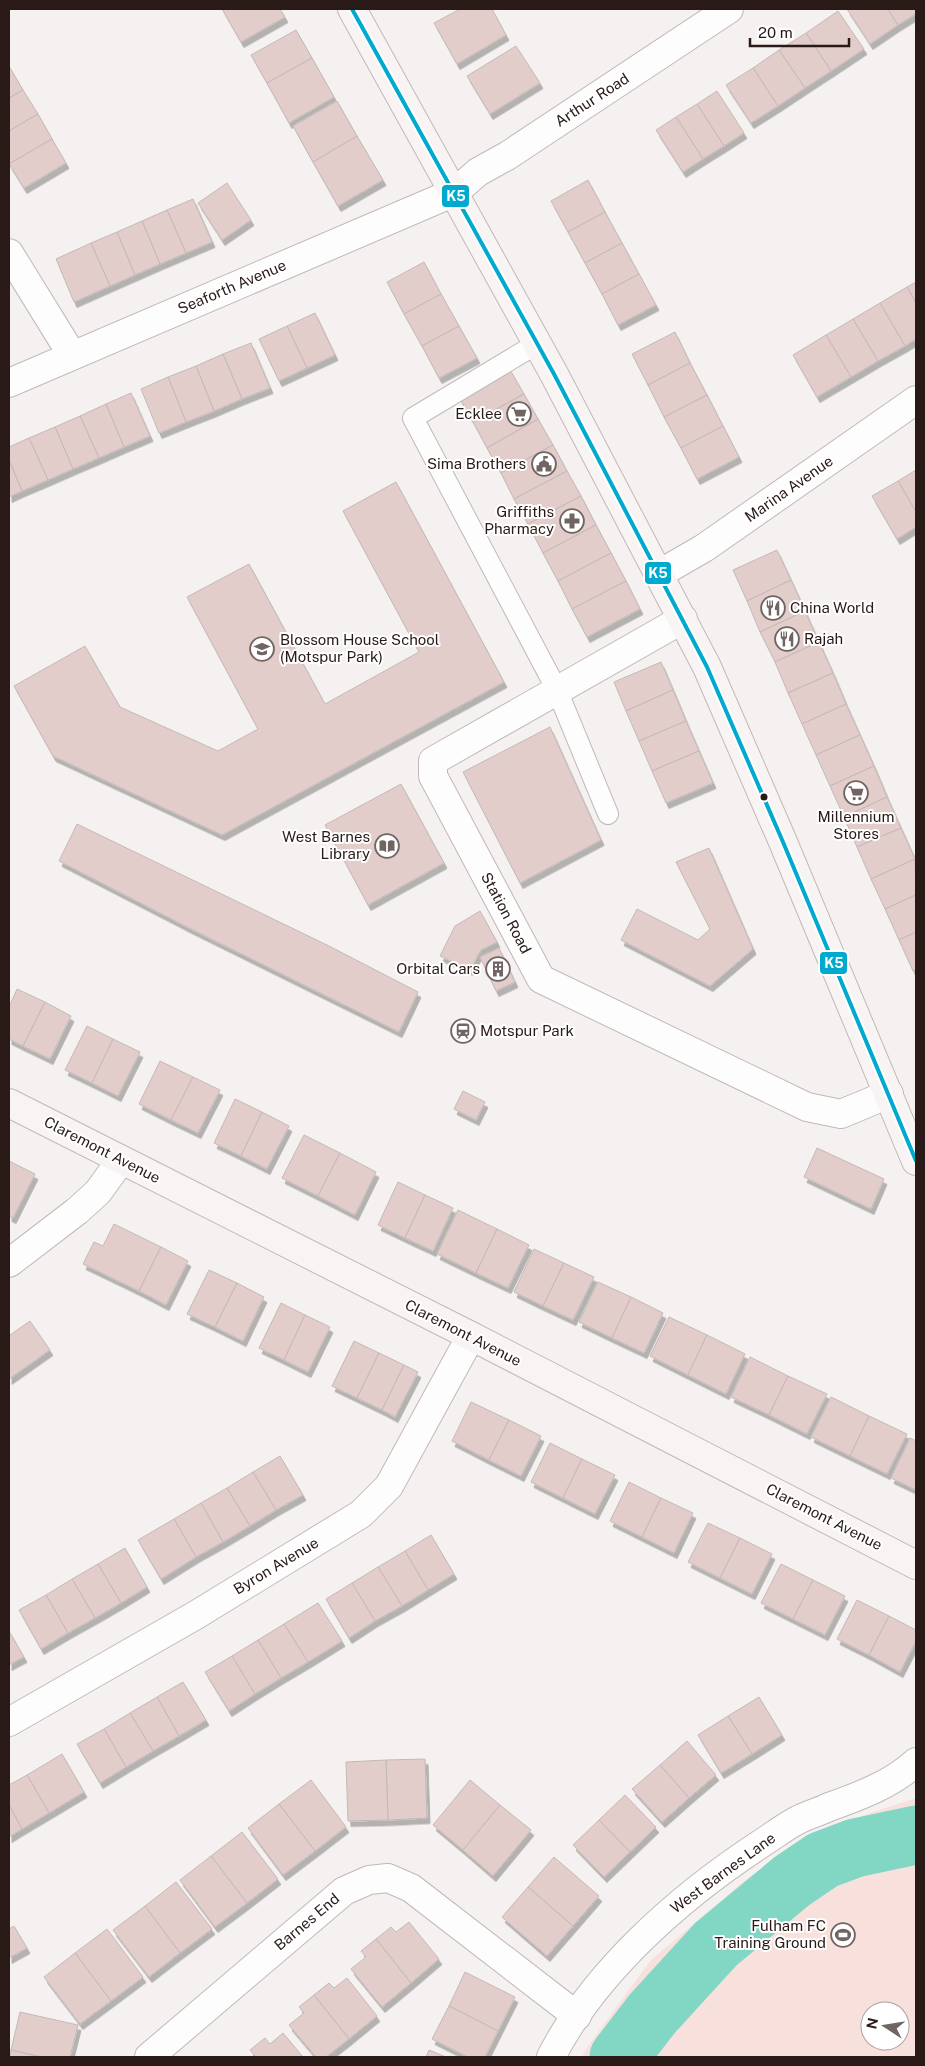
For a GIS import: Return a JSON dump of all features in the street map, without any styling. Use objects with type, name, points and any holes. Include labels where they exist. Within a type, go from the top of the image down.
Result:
[{"type":"street","points":[[352,9],[538,343],[707,667],[916,1161]]},
{"type":"street","name":"Arthur Road","points":[[455,192],[478,172],[507,156],[722,10]]},
{"type":"street","name":"Seaforth Avenue","points":[[9,383],[455,192]]},
{"type":"street","points":[[9,253],[72,355]]},
{"type":"street","name":"Marina Avenue","points":[[659,574],[704,548],[916,400]]},
{"type":"street","name":"Station Road","points":[[683,619],[433,761],[434,776],[542,980],[807,1107],[841,1114],[889,1094]]},
{"type":"street","name":"Claremont Avenue","points":[[9,1103],[471,1336],[916,1565]]},
{"type":"street","points":[[9,1263],[77,1212],[98,1192],[121,1160]]},
{"type":"street","name":"Byron Avenue","points":[[9,1722],[196,1615],[361,1514],[389,1486],[471,1336]]},
{"type":"street","name":"West Barnes Lane","points":[[551,2057],[576,2016],[618,1963],[675,1906],[736,1860],[798,1820],[856,1797],[902,1774],[916,1762]]},
{"type":"street","name":"Barnes End","points":[[149,2057],[344,1891],[369,1880],[388,1878],[411,1888],[576,2016]]},
{"type":"lane","points":[[538,343],[413,418],[557,690],[608,814]]},
{"type":"shaded area","points":[[916,1798],[916,2057],[582,2057],[651,1960],[745,1880],[804,1841],[870,1813]]},
{"type":"building","points":[[222,9],[280,9],[285,17],[241,42]]},
{"type":"building","points":[[460,9],[492,9],[506,35],[457,64],[434,23]]},
{"type":"building","points":[[847,9],[888,9],[898,25],[870,44]]},
{"type":"building","points":[[888,9],[916,9],[916,14],[898,25]]},
{"type":"building","points":[[838,11],[864,49],[831,71],[806,33]]},
{"type":"building","points":[[296,30],[312,58],[267,83],[251,55]]},
{"type":"building","points":[[806,33],[831,71],[805,88],[779,50]]},
{"type":"building","points":[[516,46],[540,83],[490,114],[467,76]]},
{"type":"building","points":[[779,50],[805,88],[778,106],[753,68]]},
{"type":"building","points":[[312,58],[334,97],[289,123],[267,83]]},
{"type":"building","points":[[9,66],[23,90],[9,98]]},
{"type":"building","points":[[753,68],[778,106],[751,123],[726,85]]},
{"type":"building","points":[[23,90],[38,114],[9,131],[9,98]]},
{"type":"building","points":[[717,91],[744,133],[724,146],[697,104]]},
{"type":"building","points":[[337,101],[357,136],[313,162],[293,126]]},
{"type":"building","points":[[697,104],[724,146],[703,159],[676,117]]},
{"type":"building","points":[[38,114],[52,139],[9,164],[9,131]]},
{"type":"building","points":[[676,117],[703,159],[683,172],[656,130]]},
{"type":"building","points":[[357,136],[383,180],[338,206],[313,162]]},
{"type":"building","points":[[52,139],[66,163],[24,188],[9,164]]},
{"type":"building","points":[[588,180],[605,212],[568,232],[551,201]]},
{"type":"building","points":[[227,183],[251,220],[222,240],[198,203]]},
{"type":"building","points":[[193,199],[212,242],[186,253],[167,210]]},
{"type":"building","points":[[167,210],[186,253],[160,264],[142,221]]},
{"type":"building","points":[[605,212],[622,243],[585,263],[568,232]]},
{"type":"building","points":[[142,221],[160,264],[135,275],[117,232]]},
{"type":"building","points":[[117,232],[135,275],[110,286],[91,243]]},
{"type":"building","points":[[91,243],[110,286],[74,302],[56,259]]},
{"type":"building","points":[[622,243],[639,274],[602,294],[585,263]]},
{"type":"building","points":[[424,262],[441,294],[404,314],[387,282]]},
{"type":"building","points":[[639,274],[656,305],[618,325],[602,294]]},
{"type":"building","points":[[916,282],[916,303],[907,287]]},
{"type":"building","points":[[907,287],[916,303],[916,339],[905,346],[880,303]]},
{"type":"building","points":[[441,294],[459,326],[422,346],[404,314]]},
{"type":"building","points":[[880,303],[905,346],[878,361],[853,319]]},
{"type":"building","points":[[315,313],[335,355],[307,368],[287,326]]},
{"type":"building","points":[[853,319],[878,361],[851,377],[826,335]]},
{"type":"building","points":[[287,326],[307,368],[279,381],[259,339]]},
{"type":"building","points":[[459,326],[477,358],[439,378],[422,346]]},
{"type":"building","points":[[675,332],[690,363],[648,385],[632,354]]},
{"type":"building","points":[[826,335],[851,377],[817,397],[793,355]]},
{"type":"building","points":[[251,343],[270,388],[242,399],[223,354]]},
{"type":"building","points":[[223,354],[242,399],[214,411],[196,366]]},
{"type":"building","points":[[690,363],[707,395],[664,417],[648,385]]},
{"type":"building","points":[[196,366],[214,411],[186,422],[168,377]]},
{"type":"building","points":[[509,368],[524,394],[473,422],[459,397]]},
{"type":"building","points":[[168,377],[186,422],[159,433],[141,389]]},
{"type":"building","points":[[131,393],[150,436],[124,447],[106,404]]},
{"type":"building","points":[[524,394],[538,419],[487,448],[473,422]]},
{"type":"building","points":[[707,395],[723,426],[681,448],[664,417]]},
{"type":"building","points":[[106,404],[124,447],[99,458],[80,416]]},
{"type":"building","points":[[80,416],[99,458],[73,469],[55,427]]},
{"type":"building","points":[[538,419],[553,445],[501,473],[487,448]]},
{"type":"building","points":[[723,426],[739,457],[697,479],[681,448]]},
{"type":"building","points":[[55,427],[73,469],[48,480],[29,438]]},
{"type":"building","points":[[29,438],[48,480],[22,491],[9,460],[9,447]]},
{"type":"building","points":[[553,445],[567,471],[514,499],[501,473]]},
{"type":"building","points":[[9,460],[22,491],[9,497]]},
{"type":"building","points":[[916,470],[916,512],[898,481]]},
{"type":"building","points":[[567,471],[581,496],[528,524],[514,499]]},
{"type":"building","points":[[898,481],[916,512],[916,527],[897,539],[872,496]]},
{"type":"building","points":[[396,482],[504,682],[222,835],[53,756],[14,686],[85,646],[120,707],[218,751],[258,729],[187,597],[249,564],[325,704],[419,652],[343,511]]},
{"type":"building","points":[[581,496],[596,525],[543,553],[528,524]]},
{"type":"building","points":[[596,525],[611,553],[558,581],[543,553]]},
{"type":"building","points":[[777,550],[791,580],[747,601],[733,570]]},
{"type":"building","points":[[611,553],[626,581],[572,609],[558,581]]},
{"type":"building","points":[[791,580],[805,611],[760,632],[747,601]]},
{"type":"building","points":[[626,581],[640,609],[587,637],[572,609]]},
{"type":"building","points":[[805,611],[819,642],[775,662],[760,632]]},
{"type":"building","points":[[819,642],[833,673],[788,693],[775,662]]},
{"type":"building","points":[[661,662],[673,690],[626,711],[614,682]]},
{"type":"building","points":[[833,673],[846,704],[802,724],[788,693]]},
{"type":"building","points":[[673,690],[686,721],[639,741],[626,711]]},
{"type":"building","points":[[846,704],[860,735],[816,755],[802,724]]},
{"type":"building","points":[[686,721],[699,751],[652,771],[639,741]]},
{"type":"building","points":[[550,727],[601,840],[520,883],[463,772]]},
{"type":"building","points":[[860,735],[874,766],[830,786],[816,755]]},
{"type":"building","points":[[699,751],[713,783],[666,803],[652,771]]},
{"type":"building","points":[[874,766],[887,797],[844,817],[830,786]]},
{"type":"building","points":[[401,784],[444,863],[368,905],[325,825]]},
{"type":"building","points":[[887,797],[901,828],[857,847],[844,817]]},
{"type":"building","points":[[77,824],[329,946],[418,992],[399,1032],[59,861]]},
{"type":"building","points":[[901,828],[915,859],[871,879],[857,847]]},
{"type":"building","points":[[709,848],[753,949],[710,986],[621,940],[637,909],[698,940],[710,929],[676,862]]},
{"type":"building","points":[[915,859],[916,895],[885,909],[871,879]]},
{"type":"building","points":[[916,895],[916,932],[899,940],[885,909]]},
{"type":"building","points":[[480,911],[497,942],[481,950],[470,970],[440,956],[455,926]]},
{"type":"building","points":[[916,932],[916,970],[913,971],[899,940]]},
{"type":"building","name":"Orbital Cars","points":[[499,948],[515,982],[496,991],[480,957]]},
{"type":"building","points":[[17,989],[45,1002],[23,1046],[9,1039],[9,1007]]},
{"type":"building","points":[[45,1002],[71,1016],[50,1059],[23,1046]]},
{"type":"building","points":[[87,1026],[113,1039],[92,1083],[65,1070]]},
{"type":"building","points":[[113,1039],[140,1052],[118,1096],[92,1083]]},
{"type":"building","points":[[160,1061],[193,1077],[171,1120],[139,1104]]},
{"type":"building","points":[[193,1077],[220,1090],[198,1133],[171,1120]]},
{"type":"building","points":[[463,1091],[485,1102],[476,1120],[454,1109]]},
{"type":"building","points":[[235,1099],[262,1112],[241,1156],[214,1143]]},
{"type":"building","points":[[262,1112],[289,1126],[267,1169],[241,1156]]},
{"type":"building","points":[[304,1135],[340,1153],[318,1196],[282,1178]]},
{"type":"building","points":[[817,1148],[884,1179],[871,1209],[804,1177]]},
{"type":"building","points":[[340,1153],[376,1172],[355,1215],[318,1196]]},
{"type":"building","points":[[9,1161],[35,1174],[13,1218],[9,1216]]},
{"type":"building","points":[[398,1182],[425,1195],[405,1238],[378,1225]]},
{"type":"building","points":[[425,1195],[453,1208],[433,1251],[405,1238]]},
{"type":"building","points":[[458,1210],[497,1229],[476,1273],[437,1254]]},
{"type":"building","points":[[114,1224],[161,1247],[139,1291],[83,1264],[94,1242],[103,1246]]},
{"type":"building","points":[[497,1229],[529,1245],[508,1288],[476,1273]]},
{"type":"building","points":[[161,1247],[188,1261],[166,1305],[139,1291]]},
{"type":"building","points":[[534,1249],[564,1263],[543,1306],[514,1292]]},
{"type":"building","points":[[564,1263],[594,1277],[573,1320],[543,1306]]},
{"type":"building","points":[[209,1270],[237,1283],[215,1327],[187,1314]]},
{"type":"building","points":[[598,1282],[631,1297],[612,1338],[579,1322]]},
{"type":"building","points":[[237,1283],[264,1297],[243,1341],[215,1327]]},
{"type":"building","points":[[631,1297],[663,1313],[644,1353],[612,1338]]},
{"type":"building","points":[[281,1303],[305,1315],[284,1360],[259,1348]]},
{"type":"building","points":[[305,1315],[330,1327],[308,1372],[284,1360]]},
{"type":"building","points":[[669,1317],[707,1335],[688,1375],[650,1356]]},
{"type":"building","points":[[30,1321],[50,1350],[9,1379],[9,1332],[10,1335]]},
{"type":"building","points":[[707,1335],[745,1354],[726,1394],[688,1375]]},
{"type":"building","points":[[354,1341],[379,1353],[357,1398],[332,1386]]},
{"type":"building","points":[[379,1353],[404,1365],[382,1410],[357,1398]]},
{"type":"building","points":[[750,1357],[788,1376],[769,1415],[731,1397]]},
{"type":"building","points":[[404,1365],[418,1372],[395,1417],[382,1410]]},
{"type":"building","points":[[788,1376],[827,1394],[807,1434],[769,1415]]},
{"type":"building","points":[[831,1397],[869,1416],[850,1456],[811,1437]]},
{"type":"building","points":[[471,1402],[509,1420],[489,1460],[452,1441]]},
{"type":"building","points":[[869,1416],[907,1434],[887,1474],[850,1456]]},
{"type":"building","points":[[509,1420],[541,1436],[521,1476],[489,1460]]},
{"type":"building","points":[[910,1438],[916,1441],[916,1490],[891,1478]]},
{"type":"building","points":[[550,1443],[582,1459],[563,1498],[531,1482]]},
{"type":"building","points":[[280,1456],[303,1495],[276,1510],[253,1472]]},
{"type":"building","points":[[582,1459],[615,1475],[595,1514],[563,1498]]},
{"type":"building","points":[[253,1472],[276,1510],[250,1526],[227,1488]]},
{"type":"building","points":[[629,1482],[661,1498],[642,1537],[610,1521]]},
{"type":"building","points":[[227,1488],[250,1526],[223,1542],[201,1503]]},
{"type":"building","points":[[661,1498],[693,1513],[674,1553],[642,1537]]},
{"type":"building","points":[[201,1503],[223,1542],[196,1557],[174,1519]]},
{"type":"building","points":[[174,1519],[196,1557],[161,1579],[138,1540]]},
{"type":"building","points":[[708,1523],[740,1538],[720,1578],[688,1562]]},
{"type":"building","points":[[431,1535],[454,1574],[428,1590],[405,1551]]},
{"type":"building","points":[[740,1538],[772,1554],[752,1594],[720,1578]]},
{"type":"building","points":[[125,1548],[147,1587],[121,1603],[98,1564]]},
{"type":"building","points":[[405,1551],[428,1590],[402,1606],[378,1567]]},
{"type":"building","points":[[98,1564],[121,1603],[95,1618],[72,1579]]},
{"type":"building","points":[[781,1564],[813,1580],[793,1619],[761,1603]]},
{"type":"building","points":[[378,1567],[402,1606],[375,1621],[352,1583]]},
{"type":"building","points":[[72,1579],[95,1618],[68,1633],[46,1595]]},
{"type":"building","points":[[813,1580],[845,1596],[825,1635],[793,1619]]},
{"type":"building","points":[[352,1583],[375,1621],[349,1638],[326,1599]]},
{"type":"building","points":[[46,1595],[68,1633],[41,1649],[19,1610]]},
{"type":"building","points":[[857,1600],[889,1616],[869,1655],[837,1639]]},
{"type":"building","points":[[318,1603],[342,1641],[308,1662],[284,1624]]},
{"type":"building","points":[[889,1616],[916,1630],[916,1641],[900,1672],[869,1655]]},
{"type":"building","points":[[284,1624],[308,1662],[281,1678],[258,1640]]},
{"type":"building","points":[[9,1631],[24,1657],[9,1665]]},
{"type":"building","points":[[258,1640],[281,1678],[255,1694],[232,1656]]},
{"type":"building","points":[[232,1656],[255,1694],[229,1711],[205,1672]]},
{"type":"building","points":[[183,1682],[206,1720],[179,1736],[157,1697]]},
{"type":"building","points":[[157,1697],[179,1736],[153,1751],[130,1713]]},
{"type":"building","points":[[759,1697],[782,1735],[752,1754],[728,1716]]},
{"type":"building","points":[[130,1713],[153,1751],[126,1767],[104,1729]]},
{"type":"building","points":[[728,1716],[752,1754],[721,1773],[698,1735]]},
{"type":"building","points":[[104,1729],[126,1767],[100,1783],[77,1744]]},
{"type":"building","points":[[687,1741],[716,1775],[689,1798],[660,1765]]},
{"type":"building","points":[[62,1754],[84,1792],[49,1813],[27,1775]]},
{"type":"building","points":[[425,1759],[427,1818],[388,1820],[386,1760]]},
{"type":"building","points":[[386,1760],[388,1820],[348,1821],[346,1762]]},
{"type":"building","points":[[660,1765],[689,1798],[662,1822],[632,1789]]},
{"type":"building","points":[[27,1775],[49,1813],[22,1829],[9,1805],[9,1785]]},
{"type":"building","points":[[311,1780],[346,1827],[315,1851],[279,1804]]},
{"type":"building","points":[[470,1780],[500,1805],[463,1850],[433,1825]]},
{"type":"building","points":[[625,1795],[656,1827],[630,1852],[599,1820]]},
{"type":"building","points":[[279,1804],[315,1851],[283,1875],[248,1828]]},
{"type":"building","points":[[9,1805],[22,1829],[9,1837]]},
{"type":"building","points":[[500,1805],[531,1830],[493,1876],[463,1850]]},
{"type":"building","points":[[599,1820],[630,1852],[604,1877],[573,1845]]},
{"type":"building","points":[[242,1832],[278,1879],[247,1903],[211,1856]]},
{"type":"building","points":[[211,1856],[247,1903],[215,1927],[180,1880]]},
{"type":"building","points":[[554,1857],[599,1896],[573,1926],[528,1887]]},
{"type":"building","points":[[176,1882],[212,1929],[180,1953],[145,1906]]},
{"type":"building","points":[[528,1887],[573,1926],[547,1956],[502,1917]]},
{"type":"building","points":[[145,1906],[180,1953],[149,1977],[113,1930]]},
{"type":"building","points":[[409,1922],[439,1959],[411,1983],[376,1939],[391,1927],[396,1932]]},
{"type":"building","points":[[14,1926],[27,1948],[9,1958],[9,1929]]},
{"type":"building","points":[[107,1929],[143,1977],[111,2001],[75,1953]]},
{"type":"building","points":[[376,1939],[411,1983],[382,2007],[351,1969],[366,1957],[361,1951]]},
{"type":"building","points":[[75,1953],[111,2001],[80,2024],[44,1977]]},
{"type":"building","points":[[465,1972],[515,1997],[498,2031],[449,2006]]},
{"type":"building","points":[[347,1978],[377,2016],[349,2039],[314,1995],[329,1983],[334,1988]]},
{"type":"building","points":[[314,1995],[349,2039],[326,2057],[316,2057],[289,2025],[304,2013],[299,2007]]},
{"type":"building","points":[[449,2006],[498,2031],[485,2057],[468,2057],[432,2039]]},
{"type":"building","points":[[20,2012],[78,2025],[70,2057],[41,2057],[11,2050]]},
{"type":"building","points":[[283,2033],[303,2057],[256,2057],[250,2050],[265,2038],[270,2044]]},
{"type":"building","points":[[11,2050],[41,2057],[10,2057]]},
{"type":"building","points":[[429,2050],[446,2057],[426,2057]]},
{"type":"waterway","points":[[619,2057],[652,2014],[716,1944],[792,1881],[823,1860],[855,1848],[916,1835]]},
{"type":"transit line","name":"K5","points":[[352,9],[554,374],[707,667],[783,842],[916,1161]]},
{"type":"place","name":"Ecklee","points":[[519,414]]},
{"type":"place","name":"Sima Brothers","points":[[544,464]]},
{"type":"place","name":"Griffiths Pharmacy","points":[[572,521]]},
{"type":"place","name":"China World","points":[[773,608]]},
{"type":"place","name":"Rajah","points":[[787,639]]},
{"type":"place","name":"Blossom House School (Motspur Park)","points":[[262,649]]},
{"type":"place","name":"Millennium Stores","points":[[856,793]]},
{"type":"place","name":"West Barnes Library","points":[[387,846]]},
{"type":"place","name":"Orbital Cars","points":[[498,969]]},
{"type":"place","name":"Motspur Park","points":[[463,1031]]},
{"type":"place","name":"Fulham FC Training Ground","points":[[843,1935]]}]
